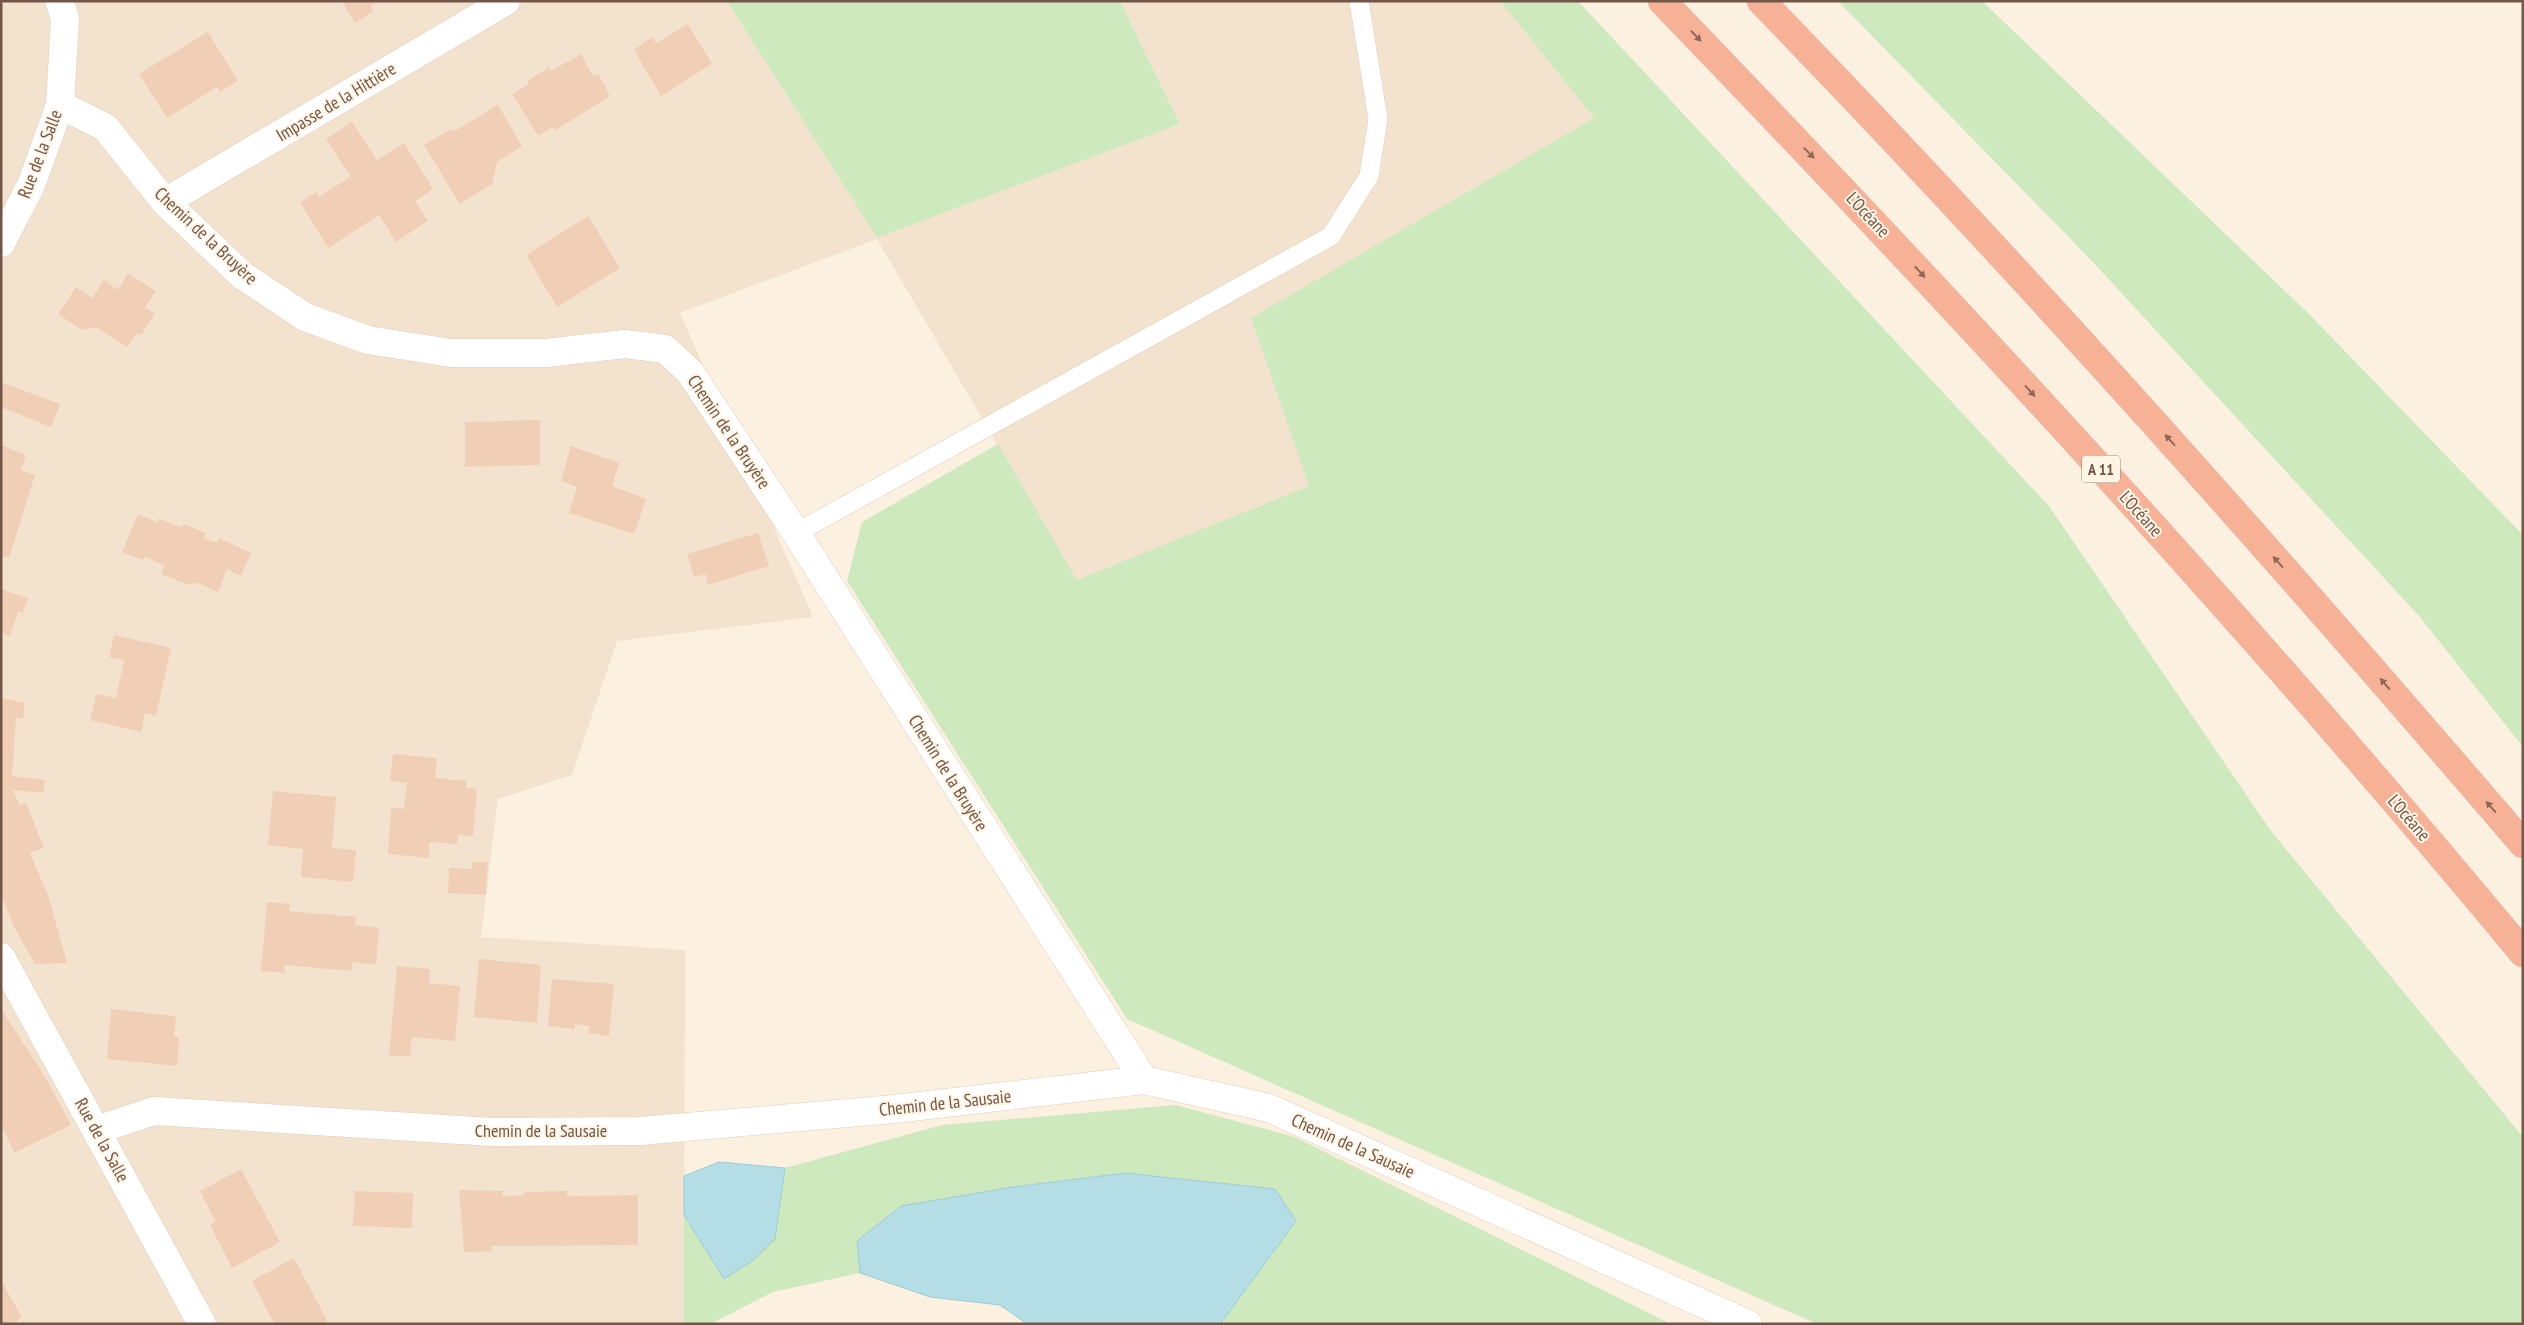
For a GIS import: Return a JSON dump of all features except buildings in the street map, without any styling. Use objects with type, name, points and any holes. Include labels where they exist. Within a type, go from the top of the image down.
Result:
[{"type":"highway","name":"L’Océane","points":[[1662,1],[1826,171],[2123,494],[2250,635],[2523,953]]},
{"type":"highway","points":[[1761,1],[2066,324],[2304,591],[2523,844]]},
{"type":"street","name":"Rue de la Salle","points":[[1,243],[31,185],[60,106],[65,18],[59,1]]},
{"type":"street","name":"Impasse de la Hittière","points":[[165,202],[506,1]]},
{"type":"street","name":"Chemin de la Bruyère","points":[[60,106],[105,127],[165,202],[242,275],[305,317],[368,340],[451,353],[546,353],[625,344],[665,350],[690,372],[796,533],[1144,1080]]},
{"type":"street","name":"Rue de la Salle","points":[[1,957],[202,1324]]},
{"type":"street","name":"Chemin de la Sausaie","points":[[96,1130],[154,1111],[492,1132],[640,1131],[894,1109],[1144,1080],[1269,1108],[1748,1324]]},
{"type":"lane","points":[[796,533],[1331,236],[1369,176],[1378,120],[1359,1]]},
{"type":"shaded area","points":[[1,1],[727,1],[877,238],[1180,124],[1120,1],[1500,1],[1594,118],[1252,318],[1310,486],[1077,581],[877,239],[680,313],[813,617],[617,641],[572,775],[498,799],[481,937],[685,950],[684,1324],[1,1324]]},
{"type":"green space","points":[[727,1],[1120,1],[1180,124],[877,238]]},
{"type":"green space","points":[[1500,1],[1578,1],[2049,506],[2271,831],[2523,1137],[2523,1324],[1817,1324],[1127,1019],[847,581],[862,522],[998,444],[1077,580],[1309,486],[1251,318],[1594,118]]},
{"type":"green space","points":[[1838,1],[1982,1],[2310,315],[2523,535],[2523,747],[2419,616],[2090,259]]},
{"type":"green space","points":[[1176,1105],[1295,1137],[1671,1324],[1220,1324],[1296,1221],[1275,1189],[1125,1173],[1013,1187],[901,1206],[857,1241],[860,1273],[773,1292],[710,1324],[684,1324],[684,1215],[724,1278],[775,1239],[785,1168],[942,1125]]},
{"type":"water","points":[[719,1162],[785,1168],[775,1239],[755,1259],[724,1279],[684,1215],[684,1176]]},
{"type":"water","points":[[1125,1173],[1275,1189],[1296,1221],[1220,1324],[1027,1324],[1000,1305],[930,1297],[860,1273],[857,1241],[901,1206],[1013,1187]]}]
